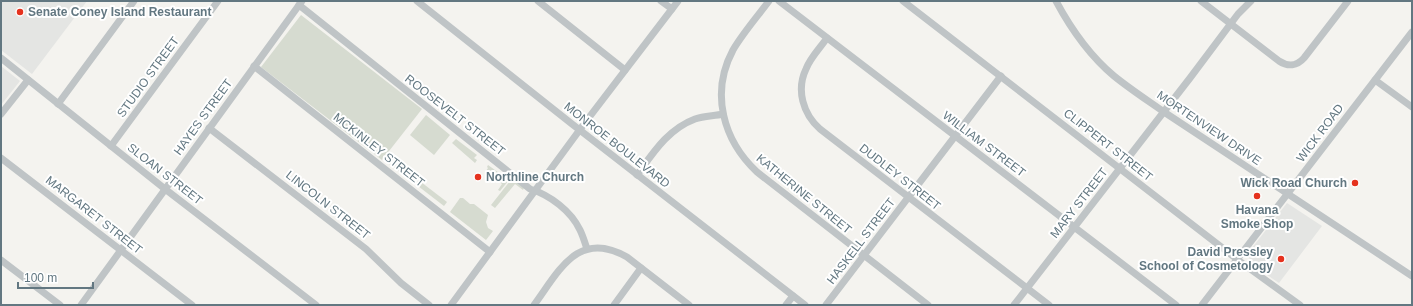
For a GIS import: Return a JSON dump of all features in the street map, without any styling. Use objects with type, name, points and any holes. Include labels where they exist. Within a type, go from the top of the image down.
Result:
[{"type":"street","points":[[58,104],[134,1]]},
{"type":"street","name":"STUDIO STREET","points":[[111,146],[218,1]]},
{"type":"street","name":"MONROE BOULEVARD","points":[[417,1],[579,130],[805,305]]},
{"type":"street","points":[[538,1],[625,70]]},
{"type":"street","points":[[661,1],[672,10]]},
{"type":"street","points":[[451,305],[579,130],[678,1]]},
{"type":"street","name":"KATHERINE STREET","points":[[769,1],[739,40],[729,59],[722,87],[721,100],[723,114],[730,136],[738,151],[749,165],[757,172],[928,305]]},
{"type":"street","name":"WILLIAM STREET","points":[[779,1],[1176,305]]},
{"type":"street","name":"CLIPPERT STREET","points":[[903,1],[1300,305]]},
{"type":"street","name":"MORTENVIEW DRIVE","points":[[1056,1],[1078,38],[1102,65],[1123,83],[1164,112],[1412,276]]},
{"type":"street","points":[[1201,1],[1282,63],[1287,65],[1295,64],[1304,58],[1348,1]]},
{"type":"street","name":"MARY STREET","points":[[1014,305],[1164,112],[1230,24],[1251,1]]},
{"type":"street","name":"HAYES STREET","points":[[81,305],[300,3]]},
{"type":"street","name":"ROOSEVELT STREET","points":[[300,3],[530,189],[540,191],[564,209],[580,230],[587,249]]},
{"type":"street","name":"WICK ROAD","points":[[1202,305],[1412,32]]},
{"type":"street","name":"DUDLEY STREET","points":[[827,38],[809,63],[803,77],[802,95],[807,113],[820,129],[1049,305]]},
{"type":"street","name":"SLOAN STREET","points":[[1,58],[165,189],[316,305]]},
{"type":"street","name":"MCKINLEY STREET","points":[[254,66],[490,252]]},
{"type":"street","name":"HASKELL STREET","points":[[826,305],[1001,76]]},
{"type":"street","points":[[1,114],[28,80]]},
{"type":"street","points":[[1375,80],[1412,107]]},
{"type":"street","points":[[637,175],[660,145],[670,134],[682,125],[696,119],[723,114]]},
{"type":"street","name":"LINCOLN STREET","points":[[209,128],[366,248],[401,283],[429,305]]},
{"type":"street","name":"MARGARET STREET","points":[[1,158],[192,305]]},
{"type":"street","points":[[534,305],[566,261],[578,252],[598,247],[616,251],[641,268],[689,305]]},
{"type":"street","points":[[1,260],[60,305]]},
{"type":"street","points":[[614,305],[641,268]]},
{"type":"street","points":[[786,305],[793,296]]},
{"type":"shaded area","points":[[1,1],[87,1],[32,74],[1,50]]},
{"type":"shaded area","points":[[301,15],[422,109],[382,160],[261,67]]},
{"type":"shaded area","points":[[1,66],[20,81],[1,105]]},
{"type":"shaded area","points":[[426,115],[450,135],[434,155],[410,135]]},
{"type":"shaded area","points":[[456,139],[477,155],[474,158],[477,160],[475,163],[452,143]]},
{"type":"shaded area","points":[[391,159],[447,202],[444,206],[388,163]]},
{"type":"shaded area","points":[[488,165],[509,180],[500,191],[498,190],[502,184],[486,171]]},
{"type":"shaded area","points":[[512,179],[524,188],[523,190],[515,184],[495,208],[491,205],[510,181],[512,182]]},
{"type":"shaded area","points":[[460,198],[463,198],[470,204],[474,204],[488,215],[486,222],[488,228],[493,231],[486,240],[450,212]]},
{"type":"shaded area","points":[[1287,203],[1322,226],[1279,283],[1251,264],[1248,253]]},
{"type":"place","name":"Senate Coney Island Restaurant","points":[[20,12]]},
{"type":"place","name":"Northline Church","points":[[478,177]]},
{"type":"place","name":"Wick Road Church","points":[[1355,183]]},
{"type":"place","name":"Havana Smoke Shop","points":[[1257,196]]},
{"type":"place","name":"David Pressley School of Cosmetology","points":[[1281,259]]}]
